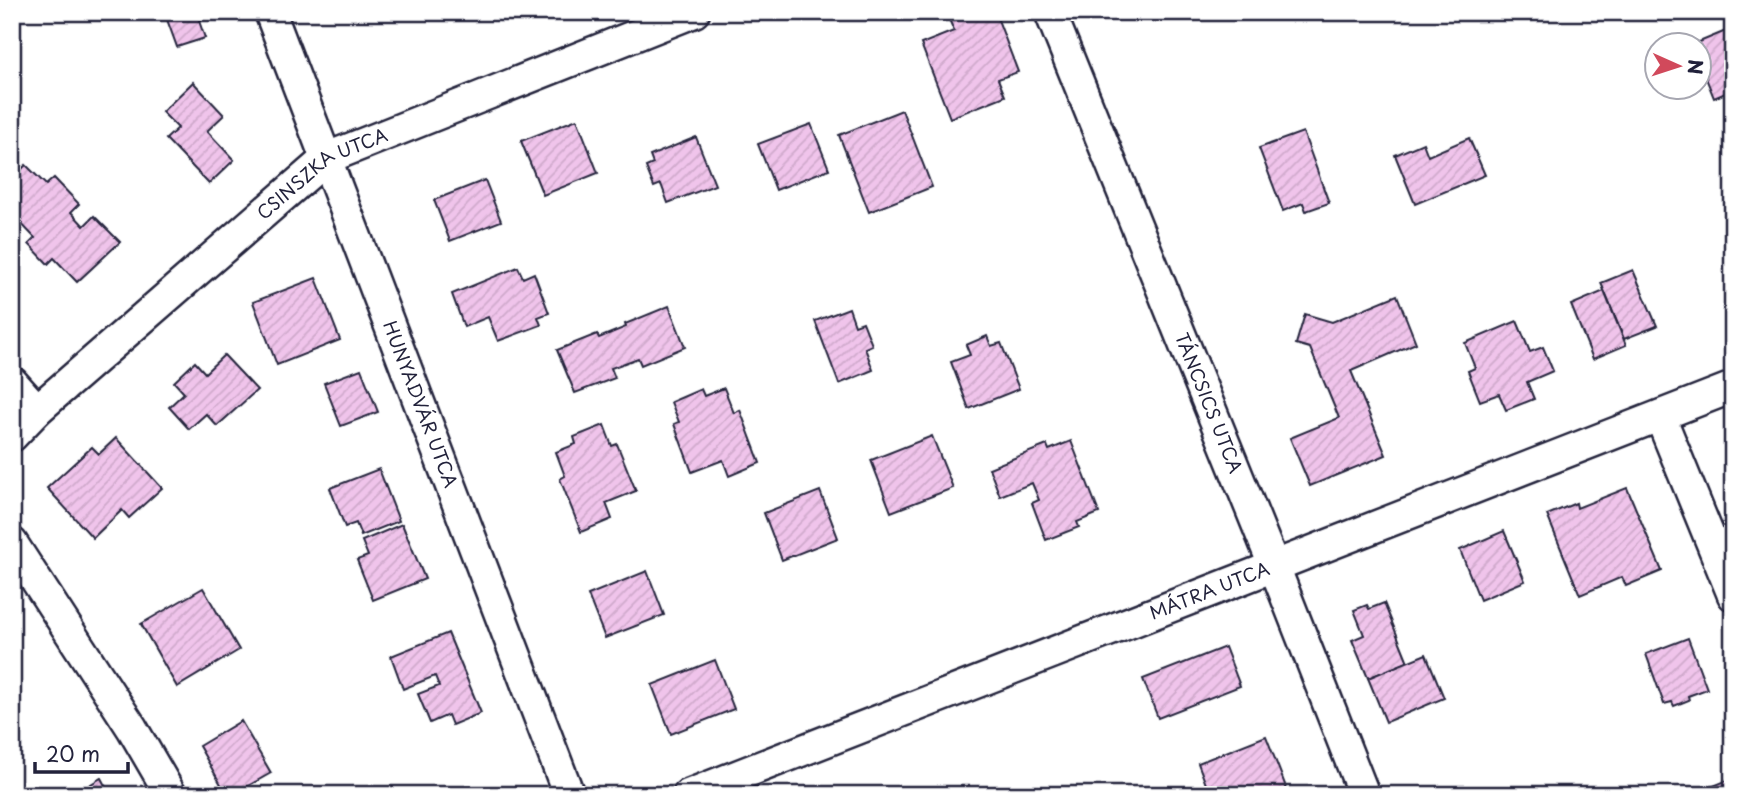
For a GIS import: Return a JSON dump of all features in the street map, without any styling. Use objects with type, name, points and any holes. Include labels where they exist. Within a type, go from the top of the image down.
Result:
[{"type":"street","name":"HUNYADVÁR UTCA","points":[[270,12],[569,795]]},
{"type":"street","name":"CSINSZKA UTCA","points":[[12,436],[37,410],[327,158],[694,12]]},
{"type":"street","name":"TÁNCSICS UTCA","points":[[1050,12],[1364,795]]},
{"type":"street","points":[[12,382],[37,410]]},
{"type":"street","name":"MÁTRA UTCA","points":[[688,795],[1733,387]]},
{"type":"street","points":[[1660,416],[1733,595]]},
{"type":"street","points":[[12,543],[132,728],[171,795]]},
{"type":"building","points":[[156,12],[210,12],[211,17],[199,21],[205,38],[177,47],[165,14],[157,17]]},
{"type":"building","points":[[946,12],[995,12],[1018,72],[998,79],[1005,96],[950,118],[921,44],[954,31]]},
{"type":"building","points":[[1733,28],[1733,90],[1714,98],[1714,36]]},
{"type":"building","points":[[193,82],[224,115],[207,131],[234,160],[209,184],[166,139],[178,128],[162,112]]},
{"type":"building","points":[[902,110],[932,187],[869,212],[839,135]]},
{"type":"building","points":[[577,119],[598,173],[543,195],[521,141]]},
{"type":"building","points":[[811,124],[829,169],[776,190],[758,144]]},
{"type":"building","points":[[1303,132],[1329,203],[1306,211],[1303,203],[1283,211],[1259,148]]},
{"type":"building","points":[[696,137],[715,185],[668,203],[661,184],[654,187],[646,167],[653,164],[650,156]]},
{"type":"building","points":[[1469,138],[1485,175],[1415,204],[1395,155],[1423,143],[1428,156]]},
{"type":"building","points":[[26,165],[46,185],[54,178],[79,204],[71,212],[84,226],[94,216],[120,242],[77,282],[54,258],[48,264],[29,244],[35,238],[16,218],[12,222],[12,178]]},
{"type":"building","points":[[485,180],[501,221],[450,241],[434,200]]},
{"type":"building","points":[[518,267],[523,278],[534,273],[549,313],[538,317],[541,325],[498,341],[488,317],[464,327],[452,294]]},
{"type":"building","points":[[1633,270],[1657,326],[1624,339],[1601,283]]},
{"type":"building","points":[[316,278],[340,340],[277,365],[253,302]]},
{"type":"building","points":[[1604,291],[1626,345],[1593,359],[1571,305]]},
{"type":"building","points":[[1397,295],[1416,343],[1351,371],[1386,455],[1310,486],[1290,438],[1339,418],[1310,348],[1296,344],[1305,314],[1332,322]]},
{"type":"building","points":[[669,306],[685,347],[641,365],[638,358],[611,368],[615,378],[575,393],[557,350],[597,334],[599,338]]},
{"type":"building","points":[[849,308],[855,325],[863,322],[872,345],[865,348],[873,370],[839,384],[815,321]]},
{"type":"building","points":[[1517,321],[1530,352],[1543,347],[1553,371],[1527,382],[1534,399],[1506,410],[1499,394],[1480,401],[1468,371],[1475,368],[1465,343]]},
{"type":"building","points":[[987,336],[991,346],[1001,343],[1019,389],[969,409],[951,362],[970,355],[966,345]]},
{"type":"building","points":[[224,355],[257,390],[217,426],[206,414],[189,429],[169,407],[184,393],[174,382],[195,362],[205,373]]},
{"type":"building","points":[[361,369],[378,412],[341,426],[324,383]]},
{"type":"building","points":[[724,388],[734,413],[740,410],[760,463],[729,476],[723,460],[692,472],[674,424],[679,422],[671,402],[701,389],[704,396]]},
{"type":"building","points":[[604,425],[612,446],[617,444],[636,491],[606,503],[612,519],[581,532],[560,479],[565,476],[556,452],[576,444],[574,437]]},
{"type":"building","points":[[932,436],[953,488],[891,512],[871,460]]},
{"type":"building","points":[[116,438],[162,488],[129,518],[122,510],[93,538],[47,488],[92,447],[99,454]]},
{"type":"building","points":[[1071,441],[1099,513],[1077,522],[1079,527],[1046,540],[1032,503],[1039,500],[1032,483],[1000,496],[989,468],[1047,445],[1049,450]]},
{"type":"building","points":[[379,469],[399,521],[361,536],[356,523],[345,527],[330,488]]},
{"type":"building","points":[[1627,488],[1662,571],[1626,586],[1622,577],[1580,595],[1547,515],[1576,503],[1577,508]]},
{"type":"building","points":[[820,491],[838,538],[782,560],[764,513]]},
{"type":"building","points":[[402,524],[425,579],[373,600],[357,560],[368,556],[362,541]]},
{"type":"building","points":[[1504,531],[1525,581],[1480,600],[1460,550]]},
{"type":"building","points":[[647,571],[664,615],[605,638],[588,595]]},
{"type":"building","points":[[203,588],[239,650],[177,687],[141,624]]},
{"type":"building","points":[[1384,603],[1408,662],[1368,678],[1352,640],[1364,635],[1354,610],[1367,605],[1369,609]]},
{"type":"building","points":[[448,633],[481,713],[452,725],[448,715],[430,723],[418,694],[439,686],[435,676],[403,689],[391,656]]},
{"type":"building","points":[[1688,638],[1707,689],[1688,696],[1689,700],[1674,706],[1672,702],[1664,704],[1646,654]]},
{"type":"building","points":[[1225,647],[1240,686],[1158,718],[1143,679]]},
{"type":"building","points":[[1426,654],[1444,698],[1386,722],[1368,678]]},
{"type":"building","points":[[715,660],[734,709],[671,734],[652,685]]},
{"type":"building","points":[[241,721],[271,773],[232,795],[227,795],[199,746]]},
{"type":"building","points":[[1266,736],[1289,795],[1210,795],[1198,763]]},
{"type":"building","points":[[101,778],[110,795],[73,795]]},
{"type":"building","points":[[1733,778],[1733,795],[1702,795],[1701,791]]},
{"type":"building","points":[[1483,787],[1486,795],[1465,795]]}]
